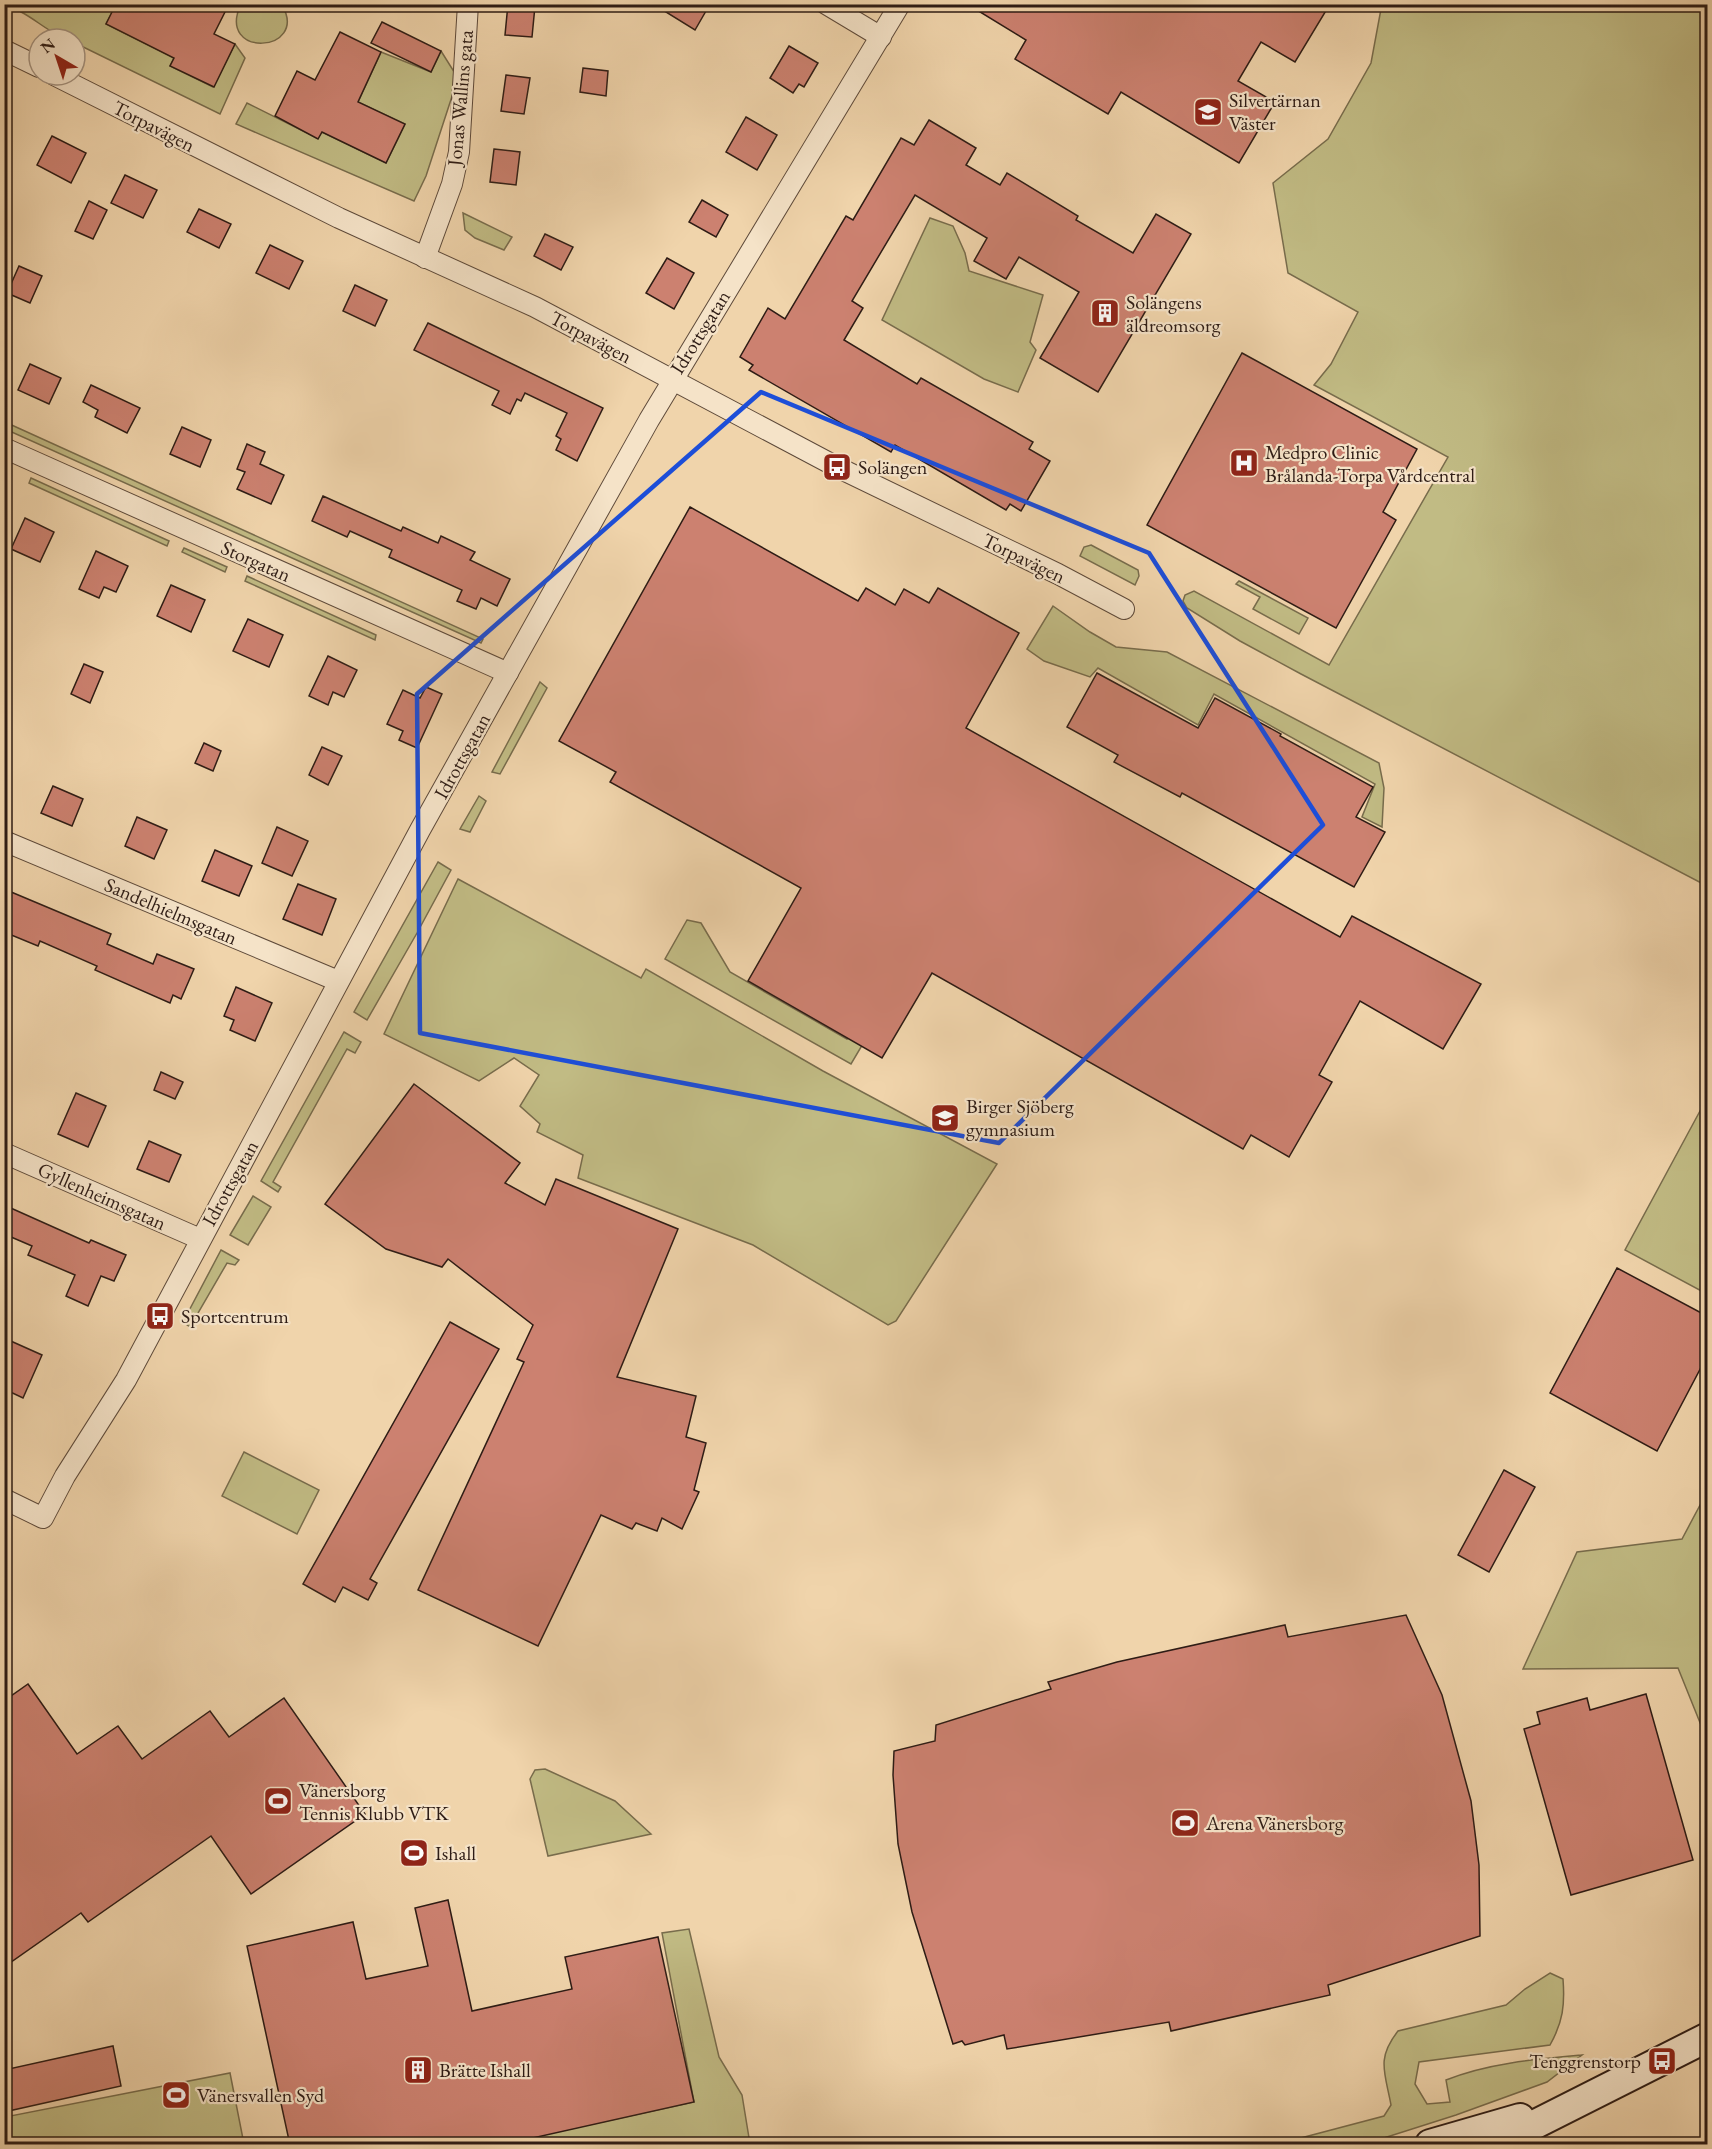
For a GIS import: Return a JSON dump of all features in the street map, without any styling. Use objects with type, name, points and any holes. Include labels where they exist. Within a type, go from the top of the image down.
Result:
[{"type":"street","name":"Jonas Wallins gata","points":[[425,258],[452,184],[459,152],[468,4]]},
{"type":"street","points":[[826,4],[881,37]]},
{"type":"street","name":"Idrottsgatan","points":[[4,1499],[43,1518],[65,1476],[126,1380],[338,981],[671,380],[900,4]]},
{"type":"street","points":[[4,50],[27,61]]},
{"type":"street","name":"Torpavägen","points":[[78,87],[425,258],[536,307],[837,467],[1124,609]]},
{"type":"street","name":"Storgatan","points":[[4,448],[508,673]]},
{"type":"street","name":"Sandelhielmsgatan","points":[[4,841],[338,981]]},
{"type":"street","name":"Gyllenheimsgatan","points":[[4,1153],[200,1239]]},
{"type":"street","points":[[1496,2145],[1707,2037]]},
{"type":"street","points":[[1430,2145],[1588,2098]]},
{"type":"highlighted area","points":[[761,392],[1149,553],[1323,825],[999,1143],[420,1033],[417,694]]},
{"type":"shaded area","points":[[241,4],[282,5],[287,21],[284,33],[274,40],[262,43],[250,41],[240,34],[236,22]]},
{"type":"shaded area","points":[[1387,4],[1707,5],[1707,886],[1240,641],[1187,608],[1183,601],[1185,595],[1194,591],[1329,665],[1448,457],[1314,385],[1331,364],[1358,312],[1288,273],[1273,183],[1328,139],[1371,63],[1381,9]]},
{"type":"shaded area","points":[[23,5],[116,5],[106,24],[174,58],[170,66],[213,87],[235,44],[245,58],[220,114],[87,49],[87,27],[45,27],[21,12]]},
{"type":"shaded area","points":[[441,51],[458,78],[426,176],[414,201],[236,124],[247,103],[317,138],[322,132],[386,163],[405,124],[358,102],[381,52],[431,72]]},
{"type":"shaded area","points":[[463,213],[512,237],[504,250],[475,238],[465,230]]},
{"type":"shaded area","points":[[930,218],[953,226],[965,253],[969,271],[1043,295],[1030,342],[1036,350],[1018,392],[984,379],[882,320]]},
{"type":"shaded area","points":[[5,422],[483,639],[481,643],[5,429]]},
{"type":"shaded area","points":[[31,478],[169,541],[167,546],[29,483]]},
{"type":"shaded area","points":[[1091,545],[1138,570],[1139,576],[1135,585],[1080,556],[1084,547]]},
{"type":"shaded area","points":[[184,548],[227,567],[225,572],[182,552]]},
{"type":"shaded area","points":[[247,576],[376,635],[375,640],[245,581]]},
{"type":"shaded area","points":[[1239,581],[1308,618],[1299,634],[1253,609],[1260,597],[1236,584]]},
{"type":"shaded area","points":[[1053,606],[1116,647],[1167,652],[1379,763],[1384,788],[1382,827],[1362,817],[1375,784],[1214,694],[1198,725],[1098,668],[1090,677],[1044,661],[1027,649]]},
{"type":"shaded area","points":[[540,682],[547,688],[500,774],[492,772]]},
{"type":"shaded area","points":[[479,796],[486,801],[470,832],[460,829]]},
{"type":"shaded area","points":[[438,862],[451,870],[367,1020],[354,1012]]},
{"type":"shaded area","points":[[458,879],[641,978],[646,969],[823,1071],[997,1164],[896,1321],[888,1325],[753,1245],[578,1178],[583,1155],[537,1132],[540,1124],[520,1106],[539,1075],[514,1058],[479,1081],[384,1034]]},
{"type":"shaded area","points":[[687,920],[701,923],[730,972],[847,1039],[877,1020],[851,1064],[665,959]]},
{"type":"shaded area","points":[[344,1032],[361,1042],[355,1053],[347,1049],[273,1182],[281,1187],[278,1192],[261,1181]]},
{"type":"shaded area","points":[[1707,1098],[1707,1294],[1625,1250]]},
{"type":"shaded area","points":[[253,1196],[271,1207],[248,1245],[230,1235]]},
{"type":"shaded area","points":[[221,1250],[239,1260],[235,1265],[227,1263],[190,1327],[183,1322]]},
{"type":"shaded area","points":[[244,1452],[319,1490],[297,1534],[222,1496]]},
{"type":"shaded area","points":[[1707,1492],[1707,1740],[1678,1668],[1523,1669],[1577,1552],[1682,1539]]},
{"type":"shaded area","points":[[545,1769],[615,1801],[651,1834],[548,1856],[530,1779],[535,1770]]},
{"type":"shaded area","points":[[689,1929],[719,2057],[742,2095],[750,2144],[501,2144],[694,2102],[662,1933]]},
{"type":"shaded area","points":[[1550,1973],[1563,1979],[1564,1997],[1560,2021],[1550,2045],[1419,2062],[1415,2084],[1427,2104],[1450,2102],[1446,2080],[1462,2074],[1513,2063],[1582,2055],[1547,2082],[1456,2115],[1365,2144],[1278,2144],[1384,2116],[1391,2105],[1385,2074],[1385,2058],[1391,2041],[1398,2031],[1506,2005]]},
{"type":"shaded area","name":"Vänersvallen Syd","points":[[230,2073],[244,2144],[5,2144],[5,2117]]},
{"type":"building","points":[[116,4],[229,4],[214,34],[235,44],[214,87],[170,66],[174,58],[106,24]]},
{"type":"building","points":[[508,4],[535,6],[532,37],[505,35]]},
{"type":"building","points":[[653,4],[710,4],[695,30]]},
{"type":"building","name":"Silvertärnan Väster","points":[[967,4],[1330,4],[1295,62],[1261,42],[1238,81],[1275,102],[1239,163],[1121,92],[1108,114],[1015,59],[1026,40]]},
{"type":"building","points":[[382,22],[441,51],[431,72],[371,43]]},
{"type":"building","points":[[340,32],[381,52],[358,102],[405,124],[386,163],[322,132],[318,139],[275,116],[297,71],[315,80]]},
{"type":"building","points":[[789,46],[818,63],[804,87],[799,84],[793,93],[770,78]]},
{"type":"building","points":[[583,68],[608,71],[606,96],[580,92]]},
{"type":"building","points":[[506,75],[530,78],[524,114],[501,111]]},
{"type":"building","points":[[746,117],[777,135],[757,170],[726,152]]},
{"type":"building","name":"Solängens äldreomsorg","points":[[929,120],[976,148],[966,165],[1000,185],[1007,173],[1078,216],[1076,220],[1133,253],[1156,214],[1191,234],[1098,392],[1040,358],[1079,292],[1019,257],[1006,279],[974,261],[987,238],[915,195],[852,301],[863,308],[844,340],[917,384],[921,378],[1033,442],[1029,449],[1050,461],[1021,511],[1010,504],[1006,510],[895,445],[891,452],[749,370],[753,365],[740,357],[768,308],[785,319],[846,216],[853,220],[901,138],[914,145]]},
{"type":"building","points":[[52,136],[86,153],[71,183],[37,165]]},
{"type":"building","points":[[494,149],[520,152],[516,185],[490,182]]},
{"type":"building","points":[[125,175],[157,190],[143,218],[111,203]]},
{"type":"building","points":[[702,200],[728,215],[716,237],[689,222]]},
{"type":"building","points":[[89,201],[107,210],[93,239],[75,231]]},
{"type":"building","points":[[199,209],[231,224],[219,248],[187,232]]},
{"type":"building","points":[[545,234],[573,247],[561,270],[534,256]]},
{"type":"building","points":[[270,245],[303,261],[289,289],[256,273]]},
{"type":"building","points":[[667,258],[694,273],[674,309],[646,293]]},
{"type":"building","points":[[19,266],[42,276],[30,303],[7,293]]},
{"type":"building","points":[[355,285],[387,300],[375,326],[343,311]]},
{"type":"building","points":[[428,323],[603,408],[577,461],[556,450],[561,439],[556,436],[567,413],[525,393],[521,401],[517,399],[510,414],[492,405],[499,391],[414,350]]},
{"type":"building","points":[[1242,353],[1417,449],[1383,512],[1396,520],[1336,628],[1147,525]]},
{"type":"building","points":[[30,364],[61,378],[49,404],[18,390]]},
{"type":"building","points":[[91,385],[140,408],[127,433],[95,417],[98,410],[83,402]]},
{"type":"building","points":[[182,427],[211,440],[200,467],[170,454]]},
{"type":"building","points":[[247,444],[265,452],[260,464],[284,475],[271,504],[237,489],[245,472],[237,469]]},
{"type":"building","points":[[323,496],[401,531],[403,527],[438,543],[441,536],[475,552],[470,560],[510,579],[497,606],[481,598],[476,609],[457,601],[462,590],[389,557],[392,550],[350,531],[347,537],[312,521]]},
{"type":"building","points":[[690,507],[858,601],[866,588],[895,605],[904,589],[929,603],[938,588],[1019,633],[966,728],[1340,937],[1352,916],[1481,984],[1443,1049],[1360,1001],[1319,1075],[1332,1082],[1289,1157],[1251,1135],[1243,1149],[932,973],[882,1058],[748,981],[801,888],[610,782],[616,772],[559,741]]},
{"type":"building","points":[[25,518],[54,532],[40,562],[11,549]]},
{"type":"building","points":[[96,551],[128,566],[116,592],[104,587],[99,598],[79,589]]},
{"type":"building","points":[[171,585],[205,600],[191,632],[157,616]]},
{"type":"building","points":[[248,619],[283,635],[269,667],[233,651]]},
{"type":"building","points":[[328,656],[357,670],[344,697],[333,692],[328,705],[309,696]]},
{"type":"building","points":[[84,664],[103,672],[90,703],[71,694]]},
{"type":"building","points":[[1097,673],[1198,728],[1215,698],[1373,787],[1356,817],[1385,832],[1354,887],[1182,793],[1180,797],[1114,762],[1118,755],[1067,727]]},
{"type":"building","points":[[426,687],[442,694],[417,748],[399,740],[403,731],[387,724],[403,690],[420,698]]},
{"type":"building","points":[[204,743],[221,751],[213,771],[195,763]]},
{"type":"building","points":[[322,747],[342,756],[328,785],[309,775]]},
{"type":"building","points":[[53,786],[83,799],[72,826],[41,813]]},
{"type":"building","points":[[137,817],[167,830],[154,859],[125,846]]},
{"type":"building","points":[[277,827],[308,841],[292,876],[262,863]]},
{"type":"building","points":[[215,850],[252,866],[239,896],[202,881]]},
{"type":"building","points":[[298,884],[336,899],[322,935],[283,919]]},
{"type":"building","points":[[4,889],[111,934],[107,944],[153,964],[157,954],[194,969],[181,999],[173,995],[170,1003],[95,970],[97,966],[40,941],[38,946],[4,932]]},
{"type":"building","points":[[236,987],[272,1003],[255,1041],[230,1030],[234,1020],[224,1016]]},
{"type":"building","points":[[161,1072],[183,1082],[175,1099],[154,1090]]},
{"type":"building","points":[[414,1084],[520,1163],[505,1183],[545,1205],[556,1179],[678,1229],[617,1377],[696,1396],[686,1437],[706,1443],[694,1490],[699,1492],[682,1529],[662,1518],[657,1531],[636,1523],[632,1529],[601,1515],[538,1646],[418,1590],[524,1362],[517,1359],[533,1325],[448,1259],[442,1267],[386,1249],[325,1204]]},
{"type":"building","points":[[76,1093],[106,1106],[88,1147],[58,1134]]},
{"type":"building","points":[[149,1141],[181,1155],[169,1182],[137,1169]]},
{"type":"building","points":[[4,1205],[89,1243],[91,1240],[126,1255],[114,1281],[101,1276],[88,1306],[66,1296],[75,1275],[28,1255],[32,1246],[4,1234]]},
{"type":"building","points":[[1617,1268],[1707,1316],[1707,1356],[1657,1451],[1550,1393]]},
{"type":"building","points":[[450,1322],[499,1349],[370,1579],[377,1583],[368,1600],[343,1587],[335,1602],[303,1584]]},
{"type":"building","points":[[4,1338],[42,1355],[23,1398],[4,1389]]},
{"type":"building","points":[[1504,1470],[1535,1487],[1489,1572],[1458,1555]]},
{"type":"building","name":"Arena Vänersborg","points":[[1406,1615],[1442,1695],[1471,1801],[1479,1865],[1480,1936],[1328,1985],[1330,1995],[1171,2031],[1169,2022],[1007,2049],[1004,2035],[965,2045],[962,2041],[953,2044],[912,1912],[898,1844],[893,1775],[894,1751],[935,1741],[936,1725],[1051,1689],[1048,1682],[1117,1662],[1285,1625],[1288,1637]]},
{"type":"building","points":[[28,1684],[77,1754],[118,1726],[142,1759],[210,1711],[229,1737],[284,1698],[365,1814],[251,1894],[211,1836],[88,1922],[81,1913],[4,1967],[4,1701]]},
{"type":"building","points":[[1646,1694],[1693,1860],[1571,1895],[1524,1729],[1540,1724],[1537,1712],[1587,1698],[1590,1710]]},
{"type":"building","name":"Brätte Ishall","points":[[448,1900],[472,2011],[572,1989],[565,1957],[658,1937],[694,2102],[501,2145],[290,2145],[247,1946],[353,1922],[366,1979],[428,1966],[415,1908]]},
{"type":"building","points":[[113,2046],[121,2086],[4,2112],[4,2070]]},
{"type":"place","name":"Silvertärnan Väster","points":[[1208,112]]},
{"type":"place","name":"Solängens äldreomsorg","points":[[1105,313]]},
{"type":"place","name":"Medpro Clinic Brålanda-Torpa Vårdcentral","points":[[1244,463]]},
{"type":"place","name":"Solängen","points":[[837,467]]},
{"type":"place","name":"Birger Sjöberg gymnasium","points":[[945,1118]]},
{"type":"place","name":"Sportcentrum","points":[[160,1316]]},
{"type":"place","name":"Vänersborg Tennis Klubb VTK","points":[[278,1801]]},
{"type":"place","name":"Arena Vänersborg","points":[[1185,1823]]},
{"type":"place","name":"Ishall","points":[[414,1853]]},
{"type":"place","name":"Tenggrenstorp","points":[[1662,2061]]},
{"type":"place","name":"Brätte Ishall","points":[[418,2070]]},
{"type":"place","name":"Vänersvallen Syd","points":[[176,2095]]}]
